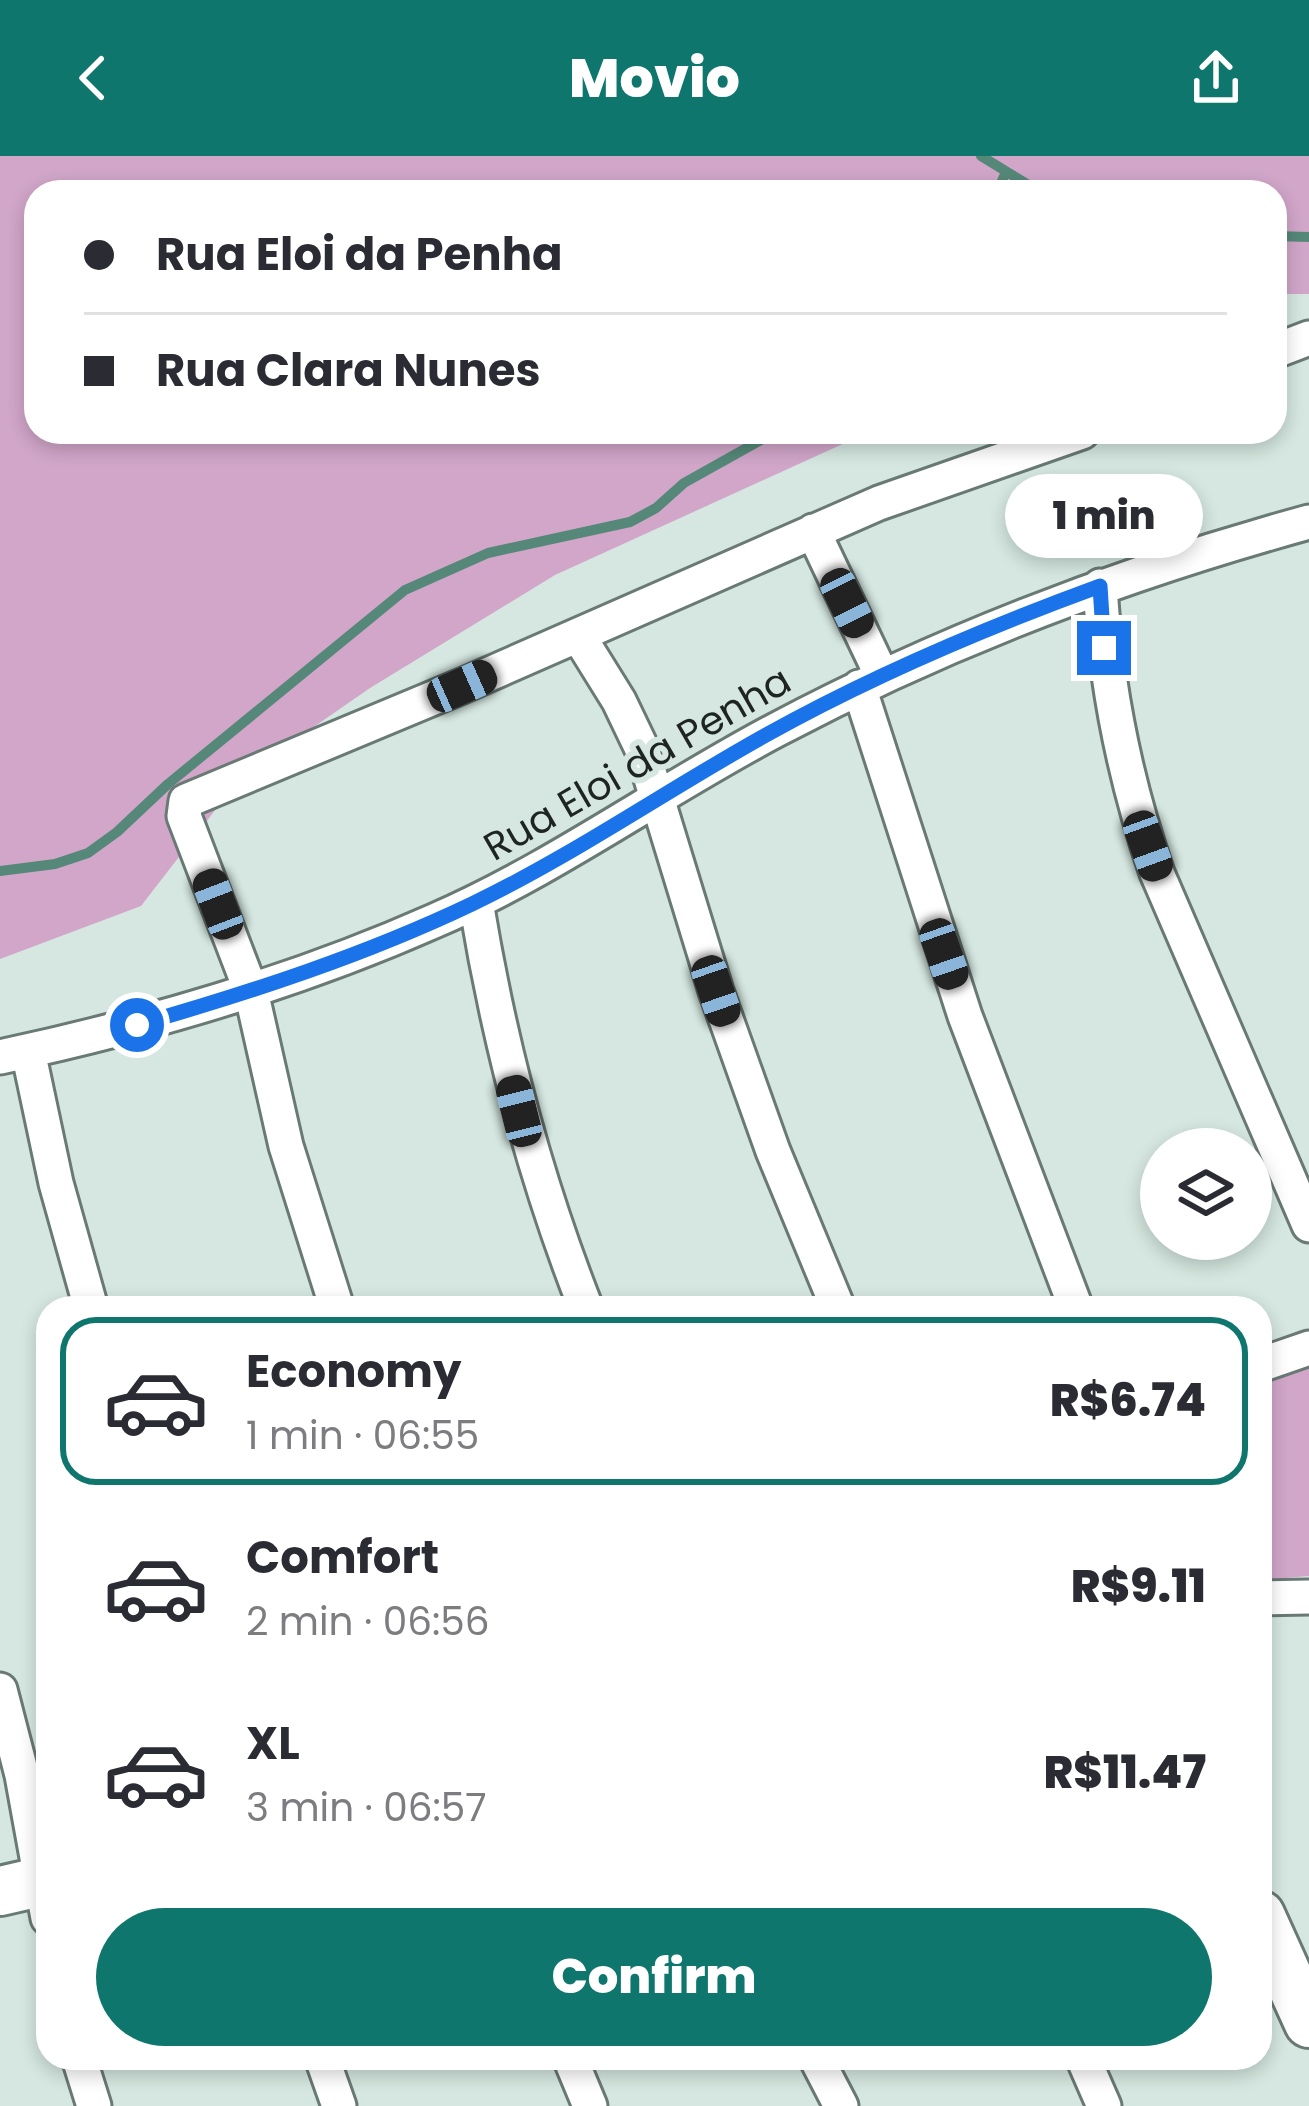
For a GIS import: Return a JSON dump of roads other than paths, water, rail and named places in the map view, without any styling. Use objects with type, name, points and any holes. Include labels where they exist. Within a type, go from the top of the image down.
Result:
[{"type":"street","points":[[333,1296],[286,1146],[251,991],[184,816],[186,800],[879,503],[1048,444]]},
{"type":"street","name":"Rua Eloi da Penha","points":[[14,1054],[251,991],[374,946],[476,902],[772,732],[870,682],[1100,586],[1309,522]]},
{"type":"street","points":[[812,531],[870,682],[959,997],[1071,1296]]},
{"type":"street","points":[[1100,586],[1112,709],[1138,819],[1309,1226]]},
{"type":"street","points":[[578,635],[631,725],[722,1011],[833,1296]]},
{"type":"street","points":[[476,902],[519,1111],[581,1296]]},
{"type":"street","points":[[14,1054],[88,1296]]},
{"type":"street","points":[[1272,1361],[1309,1348]]},
{"type":"street","points":[[1272,1598],[1309,1598]]},
{"type":"street","points":[[0,1690],[22,1775],[34,1892]]},
{"type":"street","points":[[1272,1941],[1309,2023]]},
{"type":"street","points":[[83,2070],[94,2106]]},
{"type":"street","points":[[326,2070],[339,2106]]},
{"type":"street","points":[[575,2070],[590,2106]]},
{"type":"street","points":[[822,2070],[842,2106]]},
{"type":"street","points":[[1089,2070],[1104,2106]]},
{"type":"waterway","points":[[981,156],[1020,180]]},
{"type":"waterway","points":[[1002,180],[1006,172]]},
{"type":"waterway","points":[[1287,236],[1309,237]]},
{"type":"waterway","points":[[0,871],[55,864],[88,853],[405,590],[488,553],[630,522],[656,508],[684,483],[754,444]]}]
